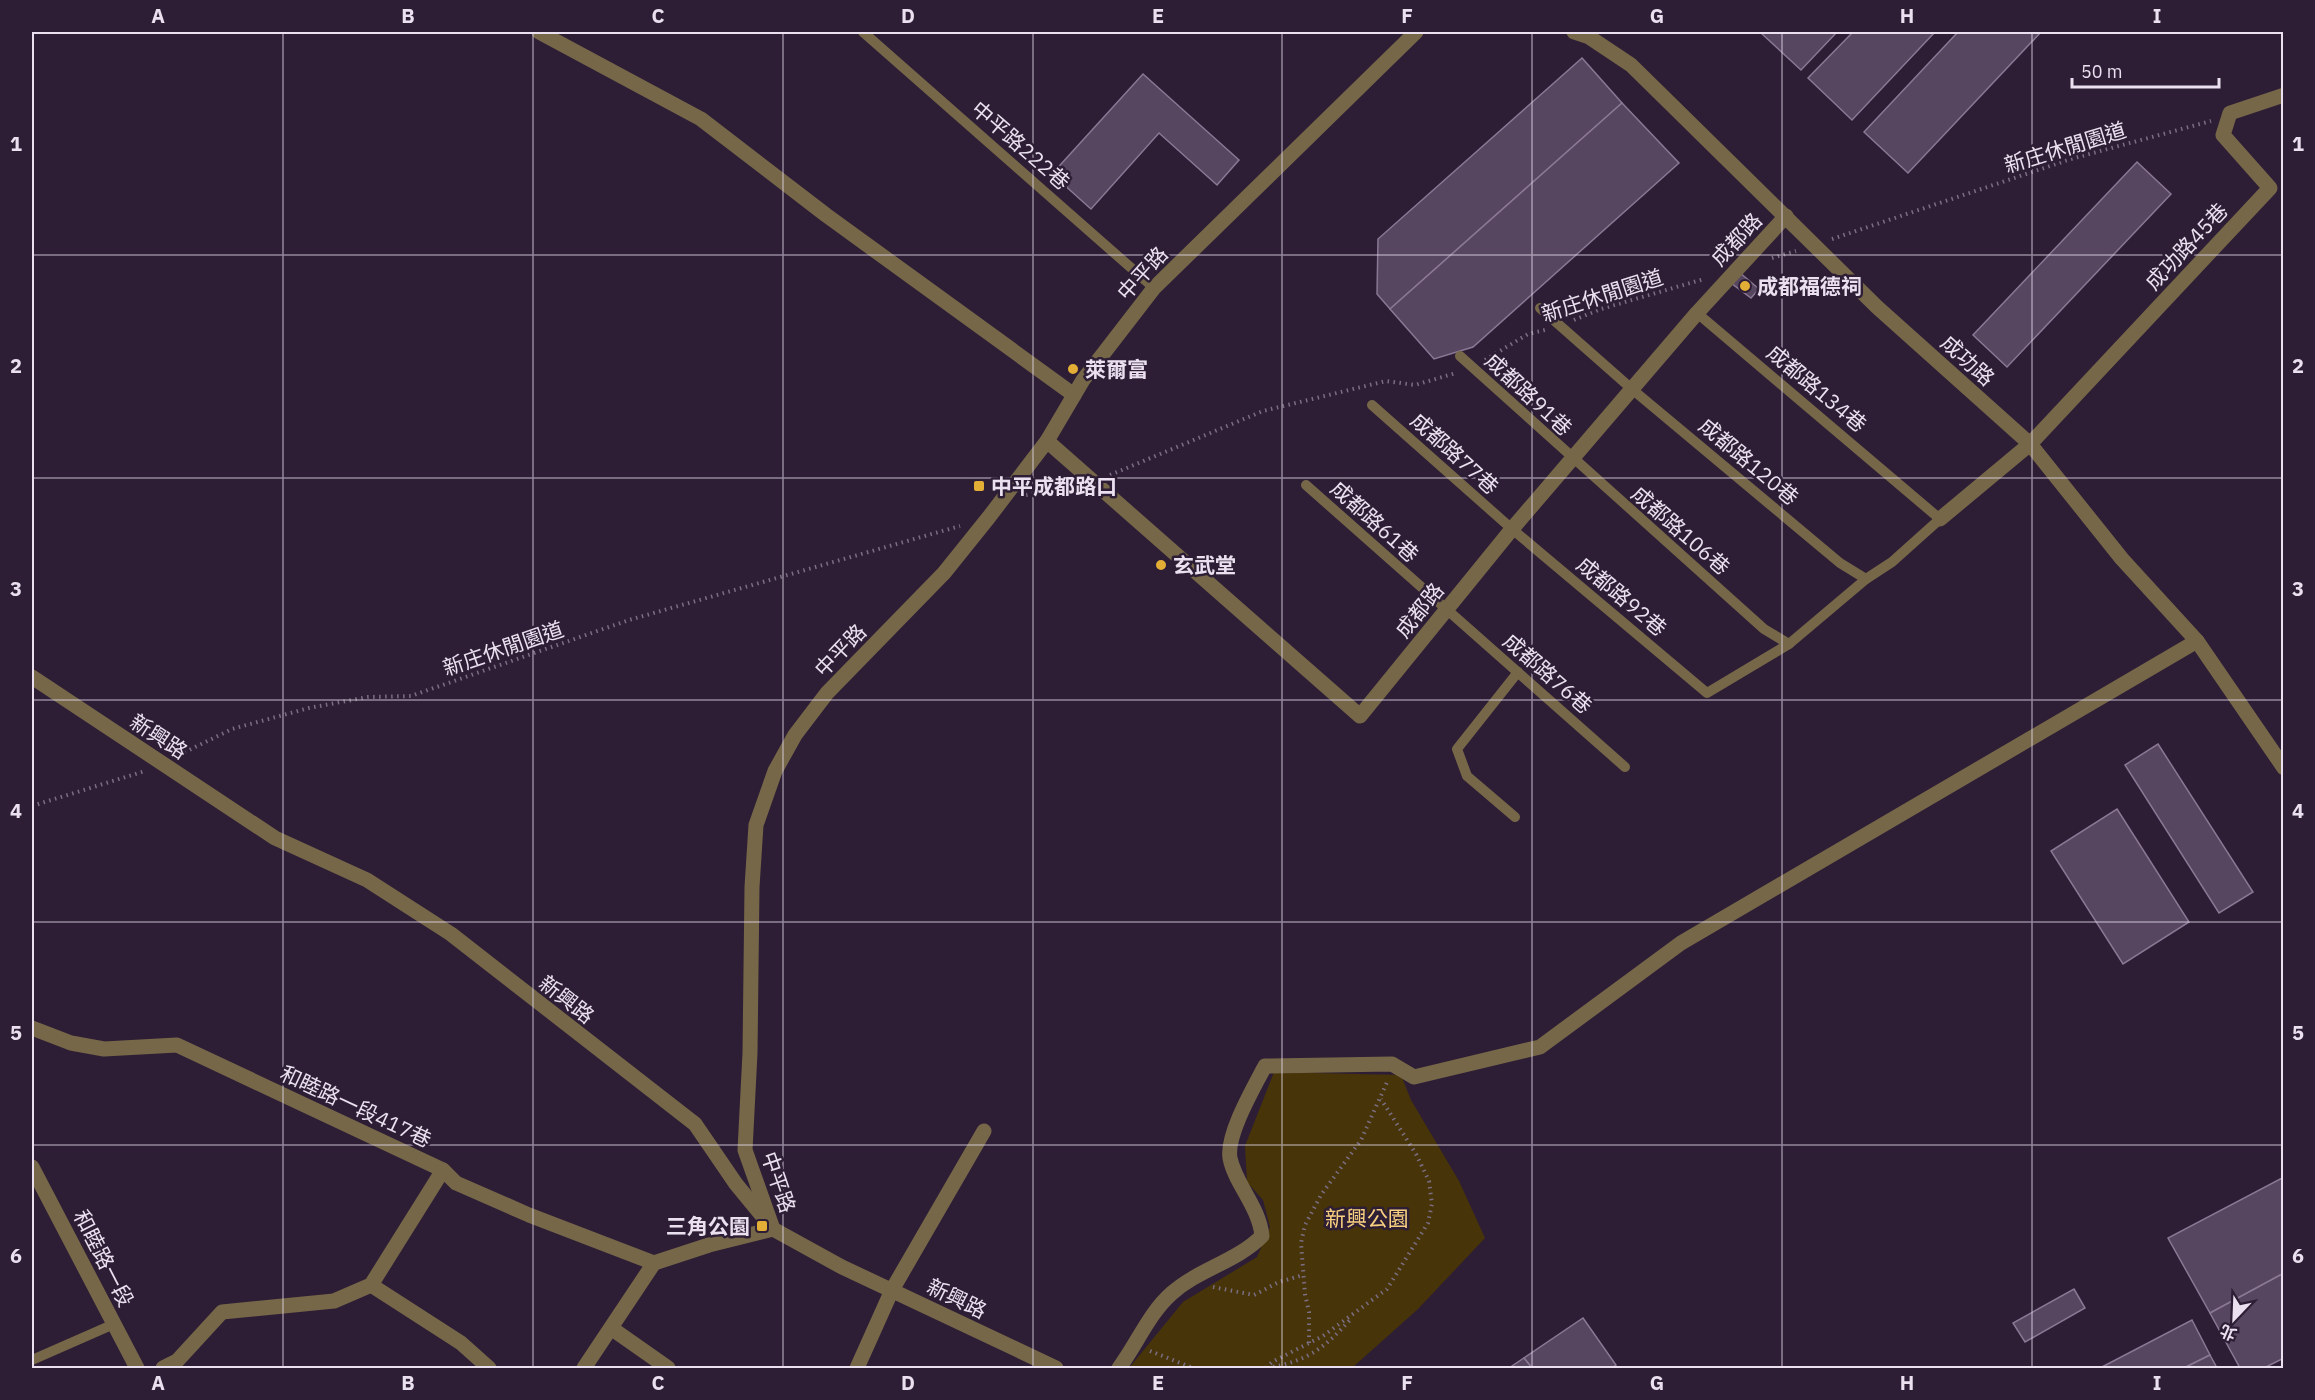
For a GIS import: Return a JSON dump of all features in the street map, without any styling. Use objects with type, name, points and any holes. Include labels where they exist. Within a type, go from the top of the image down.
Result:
[{"type":"street","points":[[538,32],[701,119],[826,215],[1074,395]]},
{"type":"street","name":"中平路","points":[[654,1263],[773,1228],[745,1150],[750,1053],[752,887],[756,825],[776,771],[795,735],[827,693],[944,573],[1047,441],[1074,395],[1154,288],[1416,32]]},
{"type":"street","name":"成功路","points":[[1574,32],[1589,37],[1631,65],[1877,307],[2030,444],[2122,559],[2197,641],[2283,768]]},
{"type":"street","name":"成功路45巷","points":[[2030,444],[2270,188],[2223,135],[2230,112],[2283,95]]},
{"type":"street","name":"成都路","points":[[1047,441],[1360,716],[1512,529],[1697,313],[1786,216]]},
{"type":"street","points":[[1940,519],[2030,444]]},
{"type":"street","points":[[1119,1368],[1136,1346],[1153,1314],[1172,1293],[1193,1279],[1247,1251],[1262,1236],[1261,1223],[1230,1158],[1232,1138],[1264,1066],[1392,1064],[1414,1077],[1540,1047],[1681,943],[2197,641]]},
{"type":"street","name":"新興路","points":[[32,677],[275,838],[368,880],[451,934],[695,1124],[736,1184],[773,1228],[804,1248],[1056,1368]]},
{"type":"street","name":"和睦路一段417巷","points":[[32,1028],[71,1043],[104,1048],[177,1045],[443,1170],[456,1183],[654,1263]]},
{"type":"street","points":[[857,1368],[892,1290],[984,1131]]},
{"type":"street","name":"和睦路一段","points":[[32,1167],[137,1368]]},
{"type":"street","points":[[163,1368],[177,1361],[222,1312],[334,1301],[371,1285],[443,1170]]},
{"type":"street","points":[[585,1368],[654,1263]]},
{"type":"street","points":[[371,1285],[461,1343],[489,1368]]},
{"type":"street","points":[[611,1328],[668,1368]]},
{"type":"lane","name":"中平路222巷","points":[[863,32],[1154,288]]},
{"type":"lane","name":"成都路120巷","points":[[1540,308],[1633,390],[1840,563],[1866,579]]},
{"type":"lane","name":"成都路134巷","points":[[1697,313],[1940,519]]},
{"type":"lane","name":"成都路91巷","points":[[1460,356],[1572,460]]},
{"type":"lane","name":"成都路77巷","points":[[1372,405],[1512,529]]},
{"type":"lane","name":"成都路106巷","points":[[1572,460],[1764,630],[1789,644]]},
{"type":"lane","name":"成都路61巷","points":[[1306,485],[1445,610]]},
{"type":"lane","points":[[1789,644],[1866,579],[1892,562],[1940,519]]},
{"type":"lane","name":"成都路92巷","points":[[1512,529],[1707,693],[1789,644]]},
{"type":"lane","name":"成都路76巷","points":[[1445,610],[1624,767]]},
{"type":"lane","points":[[1515,817],[1467,776],[1457,749],[1518,672]]},
{"type":"lane","points":[[32,1360],[114,1324]]},
{"type":"path","name":"新庄休閒園道","points":[[1739,267],[1815,245],[2071,159],[2218,119]]},
{"type":"path","name":"新庄休閒園道","points":[[1002,500],[1094,482],[1165,450],[1263,411],[1386,381],[1415,385],[1472,368],[1528,334],[1560,326],[1601,309],[1711,276]]},
{"type":"path","name":"新庄休閒園道","points":[[32,806],[116,778],[165,766],[177,756],[232,729],[309,708],[358,699],[411,696],[629,620],[988,517]]},
{"type":"path","points":[[1308,1343],[1309,1312],[1301,1244],[1305,1225],[1321,1195],[1361,1140],[1381,1100],[1392,1064]]},
{"type":"path","points":[[1354,1315],[1272,1362],[1266,1368],[1304,1360],[1315,1354],[1354,1315],[1370,1299],[1393,1282],[1421,1238],[1431,1215],[1429,1181],[1381,1100]]},
{"type":"path","points":[[1193,1279],[1204,1285],[1254,1295],[1279,1281],[1303,1275]]},
{"type":"path","points":[[1136,1346],[1193,1368]]},
{"type":"green space","name":"新興公園","points":[[1274,1072],[1401,1075],[1411,1100],[1459,1181],[1485,1238],[1418,1309],[1352,1368],[1129,1368],[1183,1302],[1257,1257],[1270,1227],[1263,1200],[1247,1182],[1245,1146]]},
{"type":"building","points":[[1760,32],[1837,32],[1801,70]]},
{"type":"building","points":[[1853,32],[1935,32],[1852,120],[1808,78]]},
{"type":"building","points":[[1958,32],[2041,32],[1908,173],[1864,132]]},
{"type":"building","points":[[1582,58],[1622,103],[1390,309],[1377,294],[1378,239]]},
{"type":"building","points":[[1143,74],[1239,160],[1217,185],[1159,133],[1091,209],[1052,174]]},
{"type":"building","points":[[1622,103],[1679,163],[1473,347],[1434,359],[1390,309]]},
{"type":"building","points":[[2137,162],[2171,194],[2007,367],[1973,335]]},
{"type":"building","name":"成都福德祠","points":[[1739,272],[1759,289],[1751,298],[1731,283]]},
{"type":"building","points":[[2158,744],[2253,892],[2219,913],[2125,765]]},
{"type":"building","points":[[2117,809],[2189,922],[2123,964],[2051,851]]},
{"type":"building","points":[[2284,1177],[2284,1273],[2210,1313],[2168,1238]]},
{"type":"building","points":[[2284,1273],[2284,1358],[2264,1368],[2240,1368],[2210,1313]]},
{"type":"building","points":[[2074,1289],[2085,1308],[2025,1342],[2013,1323]]},
{"type":"building","points":[[1583,1318],[1616,1365],[1612,1368],[1532,1368],[1524,1358]]},
{"type":"building","points":[[2192,1320],[2210,1355],[2184,1368],[2100,1368]]},
{"type":"building","points":[[2210,1355],[2217,1368],[2184,1368]]},
{"type":"building","points":[[1524,1358],[1532,1368],[1509,1368]]},
{"type":"place","name":"成都福德祠","points":[[1745,286]]},
{"type":"place","name":"萊爾富","points":[[1073,369]]},
{"type":"place","name":"中平成都路口","points":[[979,486]]},
{"type":"place","name":"玄武堂","points":[[1161,565]]},
{"type":"place","name":"三角公園","points":[[762,1226]]}]
